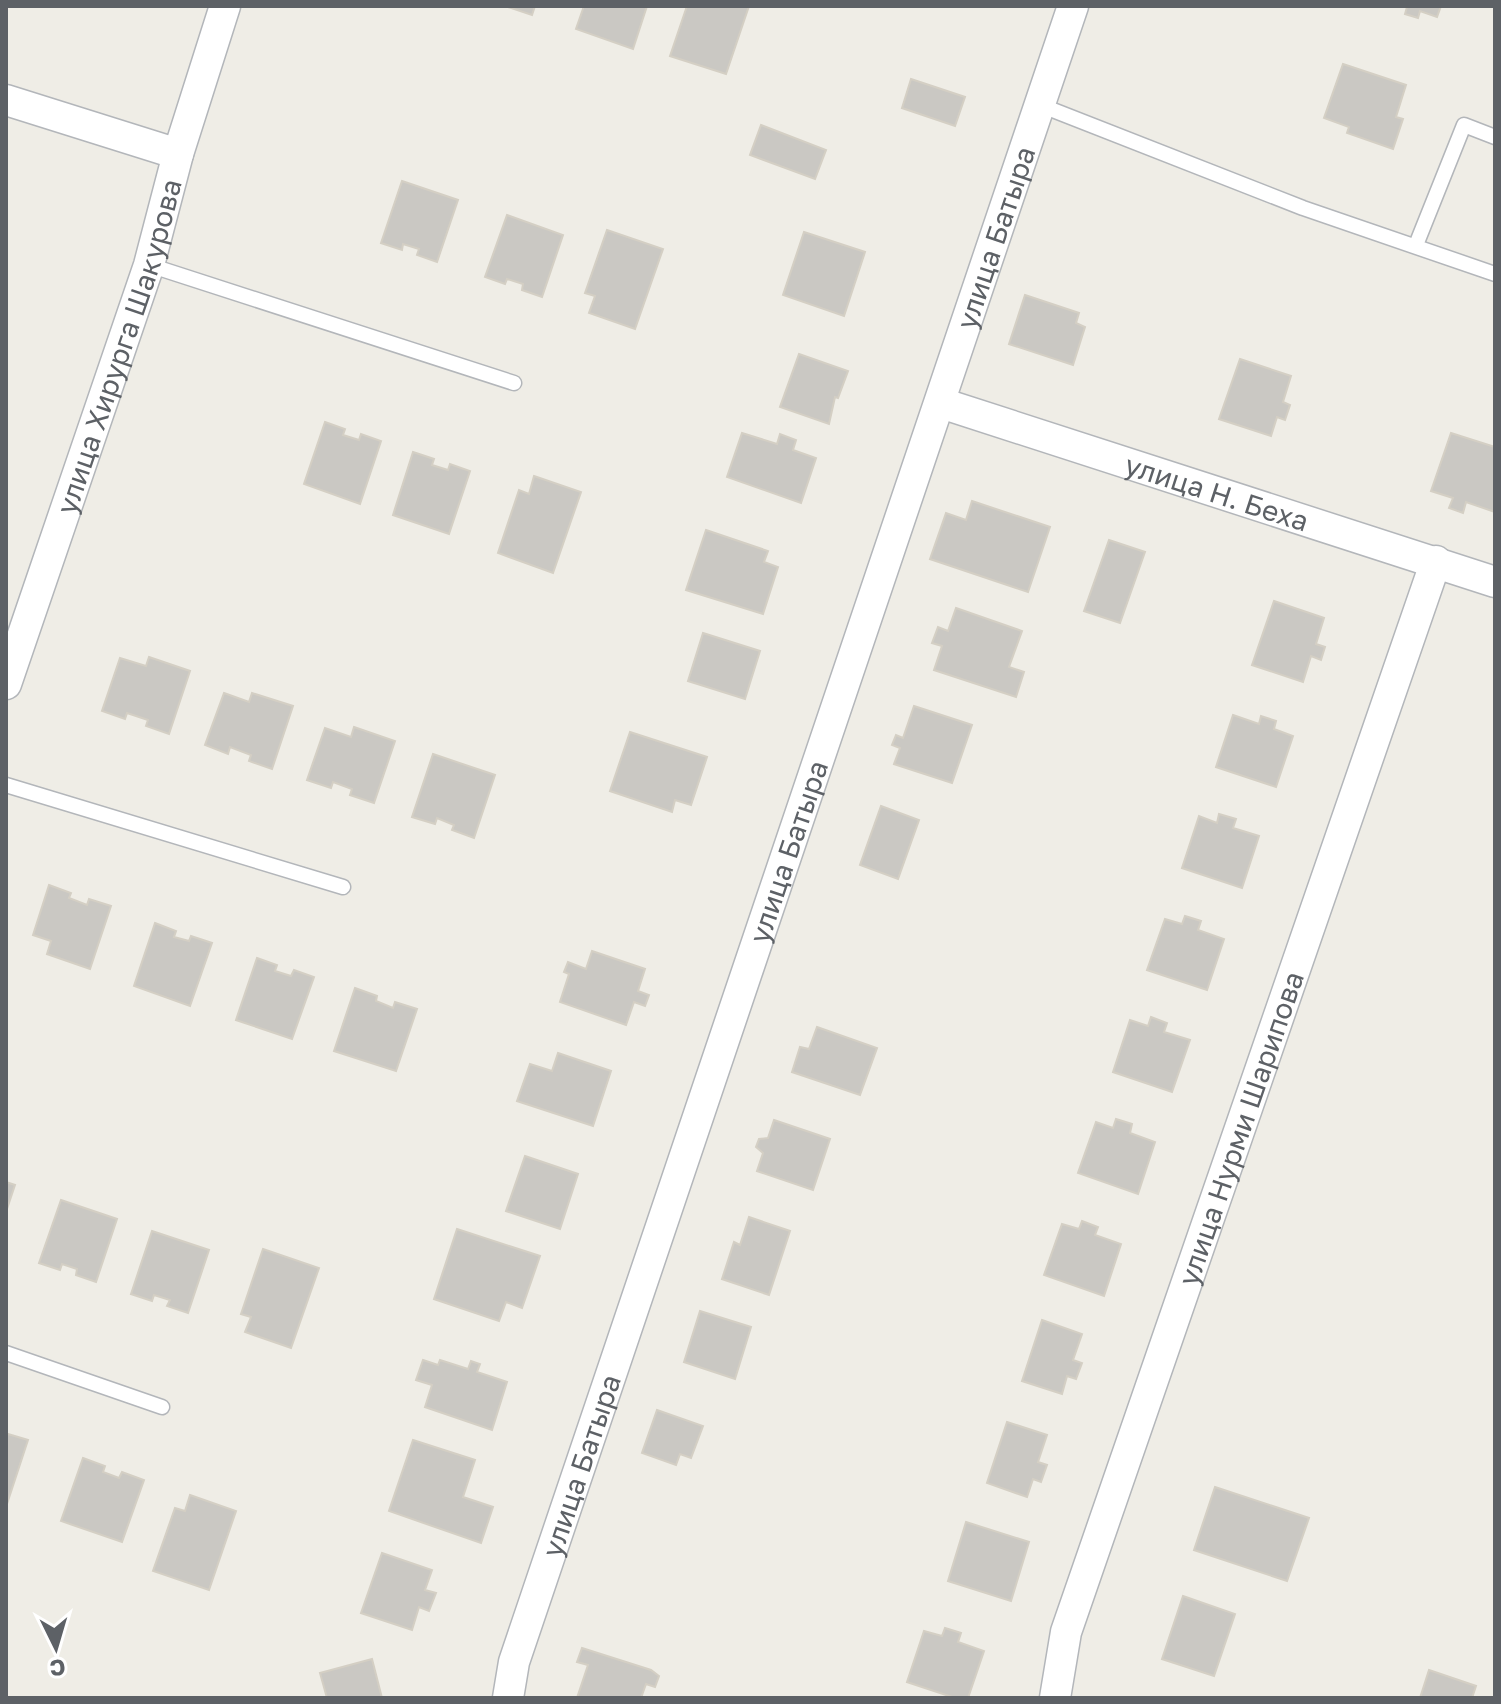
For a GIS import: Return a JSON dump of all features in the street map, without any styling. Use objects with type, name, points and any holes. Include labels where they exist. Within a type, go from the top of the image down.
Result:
[{"type":"street","name":"улица Хирурга Шакурова","points":[[6,684],[149,265],[178,154],[225,6]]},
{"type":"street","name":"улица Батыра","points":[[508,1698],[514,1662],[1073,6]]},
{"type":"street","points":[[6,100],[178,154]]},
{"type":"street","name":"улица Н. Беха","points":[[941,403],[1495,582]]},
{"type":"street","name":"улица Нурми Шарипова","points":[[1055,1698],[1066,1632],[1436,561]]},
{"type":"lane","points":[[1040,105],[1303,208],[1495,274]]},
{"type":"lane","points":[[1416,245],[1464,125],[1495,137]]},
{"type":"lane","points":[[149,265],[514,383]]},
{"type":"lane","points":[[6,785],[343,887]]},
{"type":"lane","points":[[6,1353],[162,1407]]},
{"type":"building","points":[[505,6],[535,6],[532,15]]},
{"type":"building","points":[[584,6],[647,6],[633,49],[576,29]]},
{"type":"building","points":[[687,6],[749,6],[726,74],[670,56]]},
{"type":"building","points":[[1404,6],[1441,6],[1437,17],[1420,11],[1418,18],[1405,14],[1407,7]]},
{"type":"building","points":[[1343,64],[1406,85],[1396,117],[1403,119],[1393,149],[1347,133],[1349,127],[1324,118]]},
{"type":"building","points":[[911,79],[965,97],[955,126],[902,108]]},
{"type":"building","points":[[761,125],[826,150],[815,179],[750,155]]},
{"type":"building","points":[[402,181],[458,200],[437,262],[417,255],[419,249],[403,244],[402,250],[381,243]]},
{"type":"building","points":[[507,215],[563,235],[542,297],[522,290],[523,284],[507,279],[505,284],[485,277]]},
{"type":"building","points":[[607,230],[663,249],[635,329],[589,313],[595,296],[585,293]]},
{"type":"building","points":[[804,232],[865,252],[844,316],[783,295]]},
{"type":"building","points":[[1025,295],[1079,313],[1076,323],[1085,327],[1073,365],[1009,344]]},
{"type":"building","points":[[799,354],[848,371],[838,398],[835,397],[829,424],[780,407]]},
{"type":"building","points":[[1240,359],[1291,376],[1283,402],[1290,405],[1285,420],[1277,417],[1271,436],[1219,419]]},
{"type":"building","points":[[325,422],[345,429],[343,435],[359,440],[361,434],[381,441],[360,504],[304,484]]},
{"type":"building","points":[[742,433],[777,444],[780,434],[796,440],[793,450],[816,458],[801,503],[727,477]]},
{"type":"building","points":[[1451,433],[1495,447],[1495,512],[1466,502],[1463,513],[1449,508],[1453,498],[1431,491]]},
{"type":"building","points":[[413,452],[434,459],[432,465],[448,470],[450,464],[470,471],[449,534],[393,515]]},
{"type":"building","points":[[534,476],[581,492],[553,573],[498,553],[519,490],[529,494]]},
{"type":"building","points":[[972,501],[1050,527],[1028,592],[930,559],[946,513],[966,520]]},
{"type":"building","points":[[706,530],[768,551],[764,562],[778,567],[763,614],[686,590]]},
{"type":"building","points":[[1109,540],[1145,552],[1120,623],[1084,611]]},
{"type":"building","points":[[1274,601],[1324,618],[1316,644],[1325,647],[1321,660],[1311,656],[1303,682],[1252,665]]},
{"type":"building","points":[[956,608],[1022,631],[1009,667],[1024,672],[1016,697],[934,670],[942,646],[932,643],[938,627],[948,631]]},
{"type":"building","points":[[703,633],[760,651],[745,699],[688,681]]},
{"type":"building","points":[[149,657],[190,671],[169,734],[146,726],[148,720],[127,713],[125,719],[102,711],[120,658],[146,666]]},
{"type":"building","points":[[224,693],[249,702],[252,693],[293,706],[272,769],[249,761],[251,755],[230,747],[228,754],[205,745]]},
{"type":"building","points":[[914,706],[972,725],[952,783],[894,764],[900,748],[892,745],[896,735],[903,738]]},
{"type":"building","points":[[1233,715],[1259,724],[1261,716],[1276,721],[1274,729],[1293,736],[1276,787],[1216,767]]},
{"type":"building","points":[[354,727],[395,741],[374,803],[350,795],[352,789],[333,782],[331,788],[307,780],[325,728],[351,737]]},
{"type":"building","points":[[630,732],[707,757],[691,805],[675,800],[672,812],[610,791]]},
{"type":"building","points":[[433,754],[495,775],[474,838],[452,830],[454,825],[437,818],[435,824],[412,817]]},
{"type":"building","points":[[881,806],[919,820],[898,879],[860,865]]},
{"type":"building","points":[[1219,814],[1236,819],[1233,828],[1259,836],[1242,888],[1182,868],[1199,816],[1217,823]]},
{"type":"building","points":[[49,885],[71,893],[69,898],[87,905],[89,899],[111,906],[90,969],[47,954],[51,941],[33,935]]},
{"type":"building","points":[[1185,916],[1201,921],[1198,930],[1224,939],[1207,990],[1147,970],[1165,919],[1182,924]]},
{"type":"building","points":[[155,923],[176,931],[174,937],[189,941],[191,936],[212,943],[190,1006],[134,986]]},
{"type":"building","points":[[592,951],[645,969],[638,991],[649,995],[645,1006],[634,1002],[626,1025],[560,1002],[569,974],[564,972],[568,962],[586,969]]},
{"type":"building","points":[[257,958],[277,965],[275,971],[291,976],[294,970],[314,977],[292,1039],[236,1020]]},
{"type":"building","points":[[355,988],[377,996],[376,1001],[393,1008],[395,1002],[417,1009],[396,1071],[334,1051]]},
{"type":"building","points":[[1151,1017],[1167,1023],[1164,1032],[1190,1040],[1172,1092],[1113,1072],[1130,1020],[1148,1026]]},
{"type":"building","points":[[817,1027],[877,1048],[860,1095],[792,1072],[800,1047],[809,1049]]},
{"type":"building","points":[[558,1053],[611,1071],[593,1126],[517,1101],[530,1064],[552,1071]]},
{"type":"building","points":[[1116,1119],[1132,1124],[1130,1133],[1155,1142],[1138,1194],[1078,1173],[1096,1122],[1113,1128]]},
{"type":"building","points":[[774,1120],[830,1139],[813,1190],[757,1171],[763,1153],[756,1147],[759,1139],[768,1138]]},
{"type":"building","points":[[525,1156],[578,1174],[560,1229],[506,1211]]},
{"type":"building","points":[[6,1182],[15,1185],[6,1212]]},
{"type":"building","points":[[61,1200],[117,1219],[96,1282],[76,1275],[77,1269],[62,1264],[60,1270],[39,1263]]},
{"type":"building","points":[[749,1217],[790,1231],[769,1295],[722,1279],[734,1242],[740,1245]]},
{"type":"building","points":[[1082,1221],[1098,1227],[1095,1235],[1121,1244],[1104,1296],[1044,1275],[1062,1224],[1079,1229]]},
{"type":"building","points":[[457,1229],[540,1256],[522,1308],[506,1302],[499,1321],[434,1299]]},
{"type":"building","points":[[152,1231],[209,1250],[188,1313],[167,1306],[170,1300],[154,1295],[152,1301],[131,1294]]},
{"type":"building","points":[[263,1249],[319,1268],[291,1348],[245,1332],[251,1317],[241,1314]]},
{"type":"building","points":[[700,1311],[751,1327],[735,1379],[684,1362]]},
{"type":"building","points":[[1042,1320],[1082,1334],[1073,1360],[1082,1363],[1076,1379],[1067,1376],[1062,1394],[1022,1381]]},
{"type":"building","points":[[423,1360],[438,1365],[440,1360],[468,1369],[471,1361],[480,1364],[477,1372],[507,1382],[492,1430],[425,1407],[432,1385],[416,1380]]},
{"type":"building","points":[[657,1410],[703,1426],[691,1458],[680,1454],[676,1465],[642,1453]]},
{"type":"building","points":[[1007,1422],[1047,1435],[1038,1462],[1047,1465],[1041,1482],[1033,1479],[1027,1497],[987,1483]]},
{"type":"building","points":[[8,1434],[28,1440],[7,1504],[6,1439]]},
{"type":"building","points":[[413,1440],[475,1460],[463,1497],[493,1507],[481,1543],[389,1511]]},
{"type":"building","points":[[83,1458],[105,1466],[103,1472],[119,1478],[122,1472],[144,1480],[122,1542],[61,1521]]},
{"type":"building","points":[[1215,1487],[1309,1518],[1287,1581],[1194,1550]]},
{"type":"building","points":[[190,1495],[236,1511],[209,1590],[153,1571],[175,1508],[185,1511]]},
{"type":"building","points":[[966,1522],[1029,1542],[1011,1601],[948,1581]]},
{"type":"building","points":[[382,1553],[432,1570],[425,1590],[436,1593],[429,1611],[419,1607],[412,1630],[361,1613]]},
{"type":"building","points":[[1183,1596],[1235,1614],[1214,1676],[1162,1659]]},
{"type":"building","points":[[945,1628],[961,1633],[958,1642],[984,1651],[968,1698],[955,1698],[907,1682],[924,1631],[942,1636]]},
{"type":"building","points":[[582,1648],[651,1670],[659,1676],[655,1687],[646,1684],[641,1698],[577,1698],[588,1665],[577,1662]]},
{"type":"building","points":[[372,1659],[382,1698],[327,1698],[320,1673]]},
{"type":"building","points":[[1429,1670],[1476,1686],[1472,1698],[1420,1698]]}]
